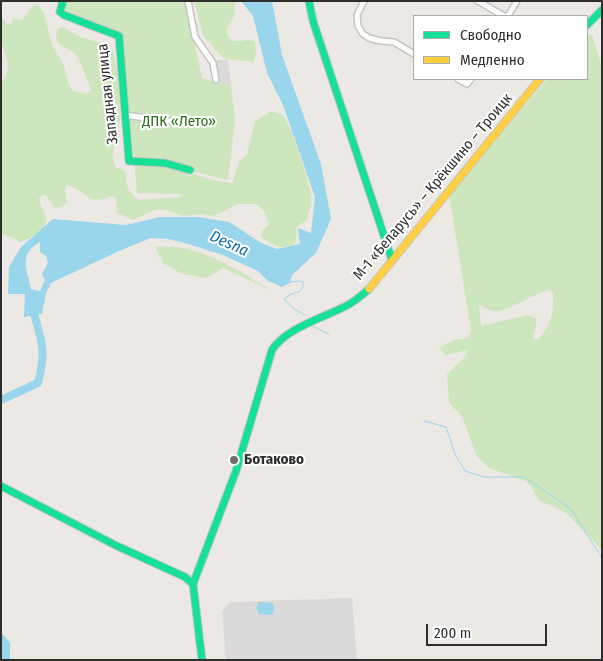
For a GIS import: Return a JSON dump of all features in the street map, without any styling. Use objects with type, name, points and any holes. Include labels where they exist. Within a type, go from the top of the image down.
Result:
[{"type":"street","name":"Западная улица","points":[[63,1],[60,12],[64,15],[119,36],[129,161],[164,163],[190,170]]},
{"type":"street","points":[[188,1],[195,37],[213,63],[216,80]]},
{"type":"street","points":[[309,1],[313,21],[392,260]]},
{"type":"street","points":[[364,1],[357,15],[358,26],[363,34],[369,38],[394,42],[413,53]]},
{"type":"street","points":[[478,1],[502,15]]},
{"type":"street","points":[[509,15],[517,1]]},
{"type":"street","points":[[588,24],[602,10]]},
{"type":"street","points":[[460,80],[468,84],[470,80]]},
{"type":"street","name":"М-1 «Беларусь» – Крёкшино – Троицк","points":[[193,584],[236,471],[274,346],[288,334],[348,305],[368,290],[539,80]]},
{"type":"street","points":[[125,115],[166,121],[205,123]]},
{"type":"street","points":[[1,486],[115,545],[184,577],[193,584],[202,660]]},
{"type":"shaded area","points":[[216,60],[228,60],[231,86],[219,84]]},
{"type":"shaded area","points":[[352,598],[357,660],[226,660],[222,611],[230,602]]},
{"type":"green space","name":"ДПК «Лето»","points":[[68,1],[185,1],[202,78],[231,86],[235,118],[228,180],[190,171],[189,176],[194,174],[212,180],[232,183],[239,162],[247,154],[255,121],[270,112],[281,115],[284,117],[296,143],[311,196],[307,220],[297,227],[295,245],[277,246],[261,236],[262,231],[269,224],[264,211],[256,204],[237,204],[212,216],[202,214],[184,216],[157,209],[133,220],[117,213],[116,198],[112,196],[104,199],[92,199],[74,187],[67,185],[65,189],[67,203],[61,206],[54,207],[46,195],[41,195],[39,199],[46,219],[43,228],[35,235],[21,242],[1,233],[1,83],[7,72],[8,62],[1,41],[1,17],[8,25],[12,23],[13,18],[22,20],[34,5],[38,5],[44,13],[52,44],[64,66],[68,83],[73,91],[88,94],[91,89],[77,56],[62,46],[57,40],[58,28],[62,27],[83,38],[106,44],[112,49],[117,73],[120,109],[120,122],[113,155],[116,167],[126,173],[127,185],[136,199],[179,197],[183,194],[137,193],[122,34],[65,10]]},
{"type":"green space","points":[[194,1],[234,1],[235,14],[226,30],[231,40],[251,40],[255,42],[256,53],[254,62],[226,59],[220,55],[203,35]]},
{"type":"green space","points":[[592,34],[602,68],[602,550],[567,514],[539,501],[531,486],[525,481],[489,468],[477,457],[463,419],[449,402],[447,374],[464,358],[468,350],[445,355],[439,348],[454,340],[469,338],[471,330],[448,195],[450,191],[455,189],[546,80],[588,80],[588,35]],"holes":[[[548,290],[553,293],[553,306],[549,323],[538,339],[533,339],[537,319],[528,315],[481,326],[479,304],[490,310],[502,310]]]},
{"type":"green space","points":[[155,246],[179,247],[206,255],[229,265],[272,291],[224,268],[206,278],[182,274],[163,263]]},
{"type":"water","points":[[241,1],[272,1],[282,55],[321,164],[331,219],[316,253],[292,275],[290,283],[282,287],[268,281],[258,271],[223,255],[185,243],[151,238],[51,283],[46,293],[42,314],[24,317],[25,294],[8,294],[9,267],[21,247],[53,219],[126,225],[160,217],[198,217],[229,222],[261,243],[277,249],[300,244],[298,228],[311,233],[315,197],[283,105],[267,73],[253,16]],"holes":[[[40,242],[40,252],[46,256],[48,263],[42,274],[45,280],[40,291],[31,289],[26,269],[26,257],[33,247]]]},
{"type":"water","points":[[259,602],[272,603],[274,609],[271,615],[259,614],[256,608]]},
{"type":"waterway","points":[[289,282],[303,282],[303,287],[299,292],[291,294],[284,299],[293,308],[305,315]]},
{"type":"waterway","name":"Desna","points":[[1,400],[38,383],[43,355],[34,314],[38,306]]},
{"type":"waterway","points":[[312,326],[329,334]]},
{"type":"waterway","points":[[424,421],[446,427],[455,454],[465,471],[485,477],[524,477],[570,508],[602,558]]},
{"type":"waterway","name":"Desna","points":[[1,638],[6,644],[6,660]]},
{"type":"traffic: fast","points":[[63,1],[60,12],[64,15],[119,36],[129,161],[165,163],[190,170]]},
{"type":"traffic: fast","points":[[309,1],[313,21],[392,260]]},
{"type":"traffic: fast","points":[[588,24],[602,10]]},
{"type":"traffic: fast","points":[[202,660],[193,584],[236,471],[272,350],[286,336],[306,324],[349,304],[369,289]]},
{"type":"traffic: fast","points":[[1,486],[115,545],[185,577],[193,584]]},
{"type":"traffic: slow","points":[[369,289],[539,80]]},
{"type":"place","name":"Ботаково","points":[[234,460]]}]
